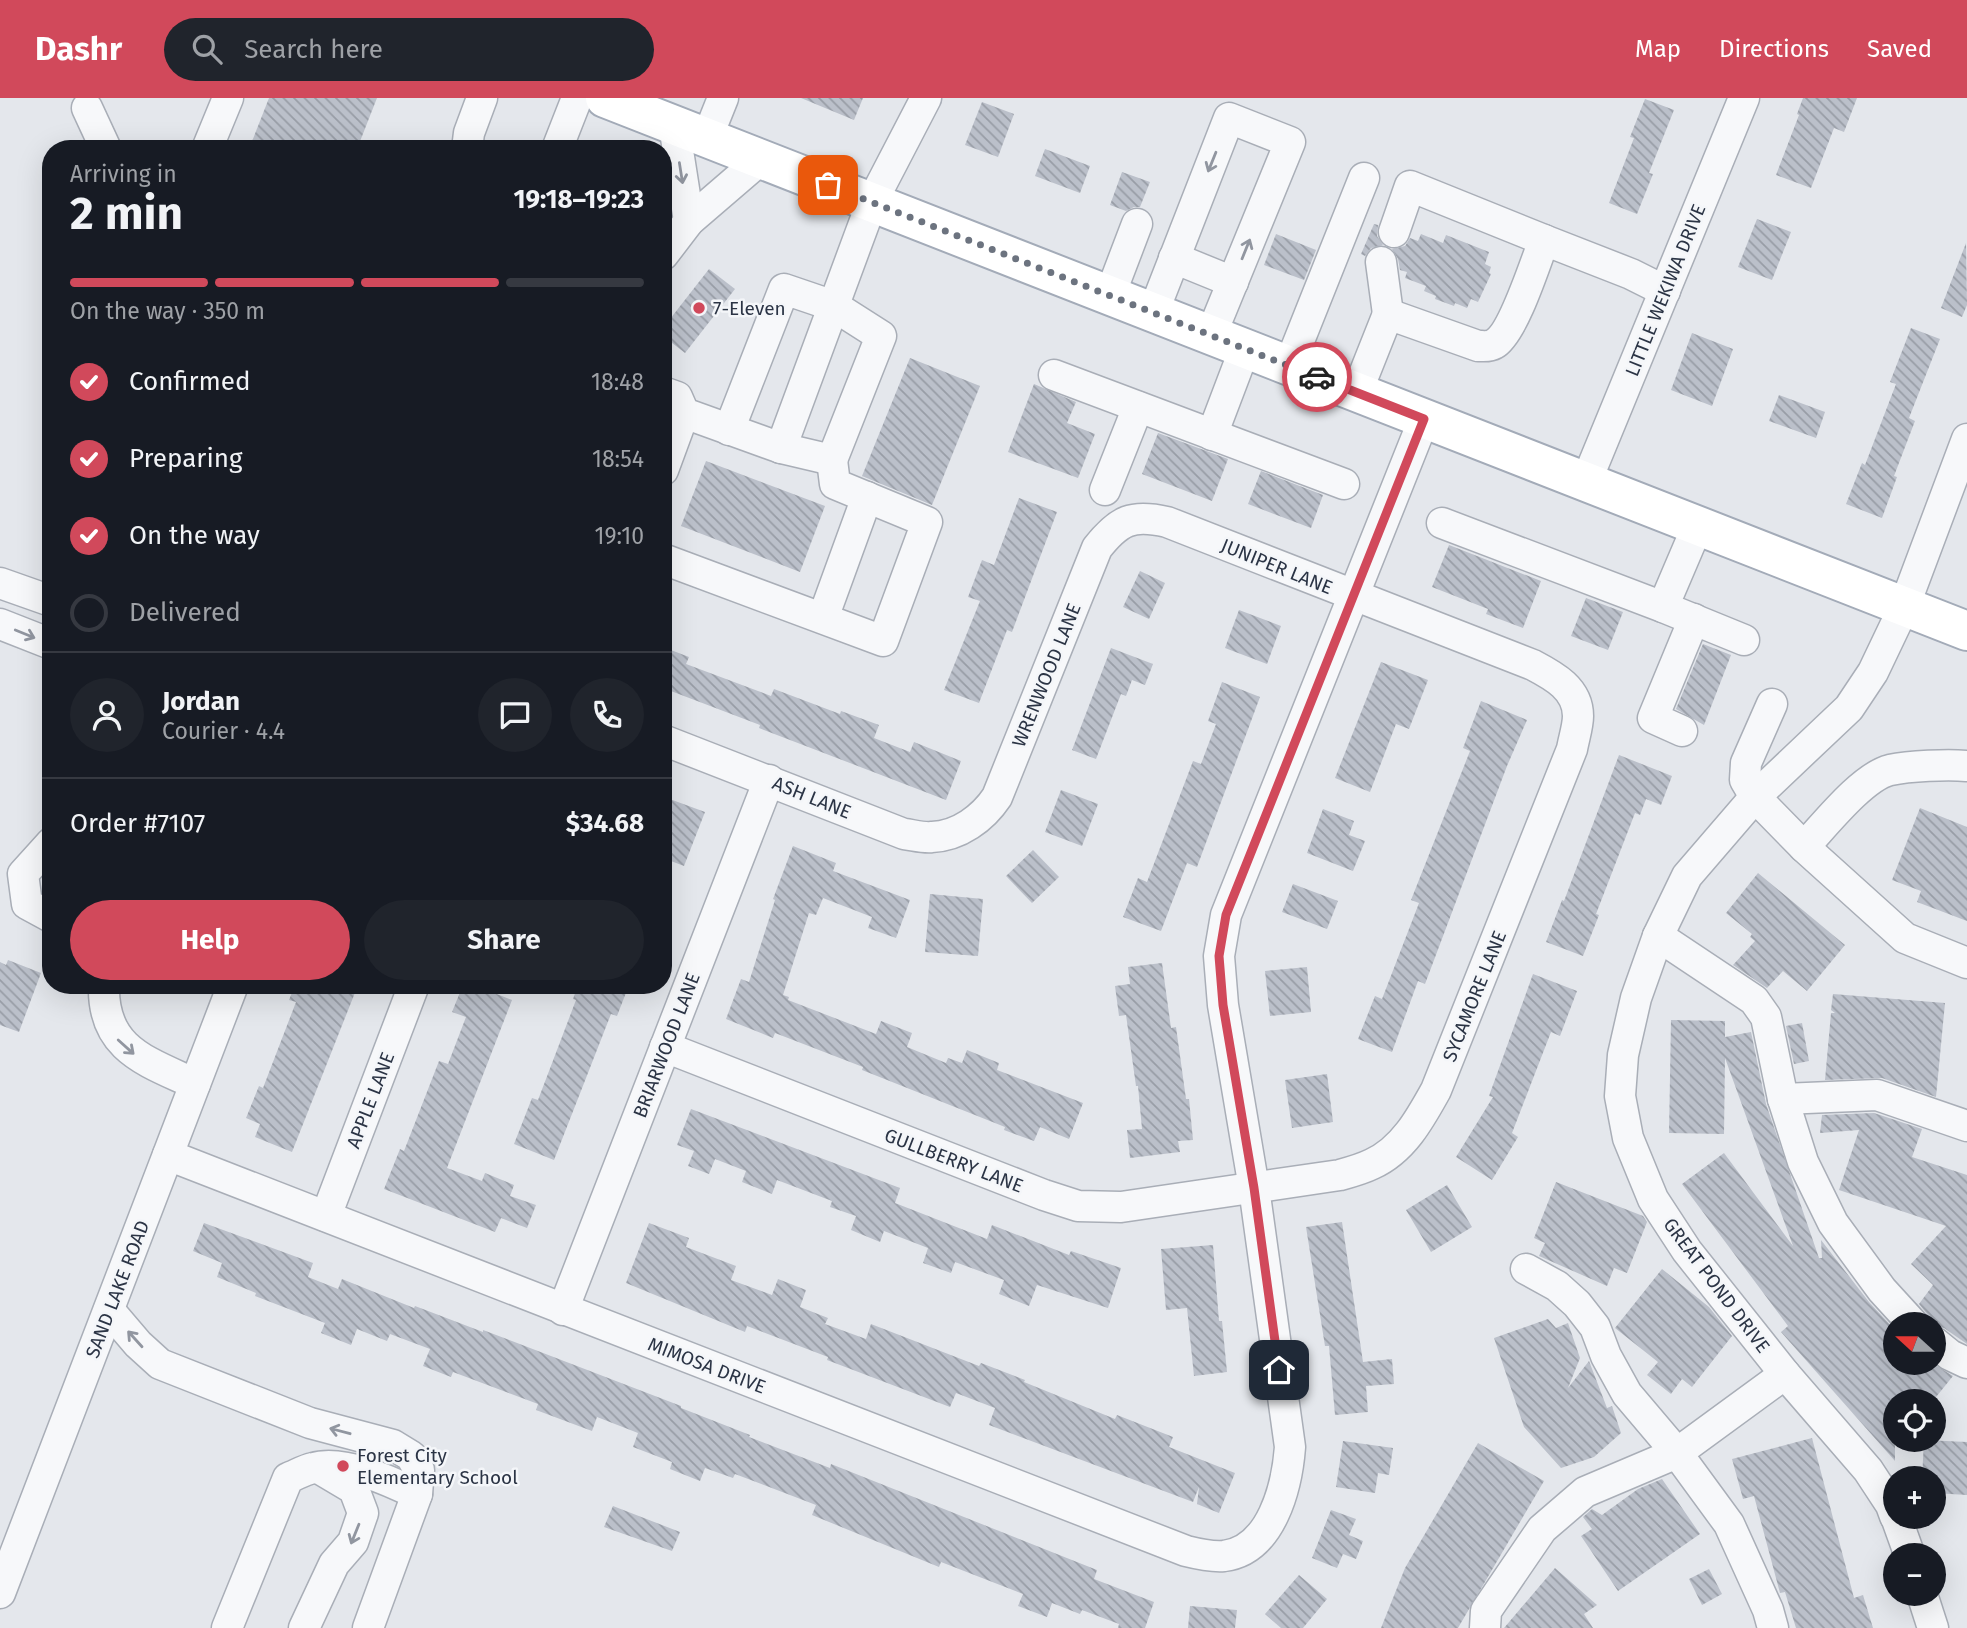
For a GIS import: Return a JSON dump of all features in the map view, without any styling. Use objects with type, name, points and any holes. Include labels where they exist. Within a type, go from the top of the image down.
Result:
[{"type":"main road","points":[[605,98],[1967,631]]},
{"type":"street","points":[[211,140],[228,98]]},
{"type":"street","points":[[468,140],[482,98]]},
{"type":"street","points":[[561,140],[577,98]]},
{"type":"street","points":[[689,221],[690,131],[723,98]]},
{"type":"street","points":[[781,448],[872,202],[926,98]]},
{"type":"street","name":"LITTLE WEKIWA DRIVE","points":[[1586,482],[1744,98]]},
{"type":"street","points":[[87,108],[102,140]]},
{"type":"street","points":[[1153,313],[1230,118],[1290,142],[1233,282],[1228,342],[1212,435]]},
{"type":"street","points":[[672,243],[689,221],[761,159]]},
{"type":"street","points":[[1289,366],[1364,178]]},
{"type":"street","points":[[1394,232],[1410,186],[1665,290]]},
{"type":"street","points":[[1110,295],[1137,224]]},
{"type":"street","points":[[1388,314],[1454,339],[1478,345],[1489,346],[1497,343],[1514,317],[1544,240]]},
{"type":"street","points":[[1174,258],[1233,282]]},
{"type":"street","points":[[1357,392],[1388,314],[1381,262]]},
{"type":"street","points":[[672,562],[883,641],[927,522],[835,484],[832,460],[881,335],[834,306],[784,289],[729,430]]},
{"type":"street","points":[[1054,375],[1344,484]]},
{"type":"street","points":[[672,395],[677,397],[684,413],[781,448],[832,460]]},
{"type":"street","points":[[1105,490],[1138,407]]},
{"type":"street","points":[[672,440],[684,413]]},
{"type":"street","points":[[1254,1188],[1223,1005],[1219,956],[1226,915],[1424,419]]},
{"type":"street","name":"GREAT POND DRIVE","points":[[1883,1493],[1868,1470],[1785,1374],[1687,1251],[1653,1199],[1628,1138],[1620,1096],[1623,1055],[1636,998],[1658,936],[1688,876],[1755,797],[1849,708],[1873,672],[1904,607],[1967,439]]},
{"type":"street","points":[[824,618],[867,497]]},
{"type":"street","name":"JUNIPER LANE","points":[[1130,521],[1146,517],[1167,522],[1533,665],[1558,678],[1573,695]]},
{"type":"street","name":"WRENWOOD LANE","points":[[962,829],[986,813],[997,797],[1097,548],[1112,529],[1130,521]]},
{"type":"street","points":[[1442,523],[1744,640]]},
{"type":"street","points":[[1664,607],[1698,525]]},
{"type":"street","points":[[0,583],[42,598]]},
{"type":"street","points":[[1682,731],[1653,719],[1694,619]]},
{"type":"street","points":[[0,624],[42,641]]},
{"type":"street","name":"SYCAMORE LANE","points":[[1254,1188],[1340,1175],[1374,1164],[1400,1144],[1417,1124],[1436,1090],[1572,749],[1578,715],[1573,695]]},
{"type":"street","points":[[1772,704],[1746,762],[1745,780],[1755,797],[1804,847],[1905,938],[1967,963]]},
{"type":"street","name":"ASH LANE","points":[[672,743],[904,834],[933,837],[962,829]]},
{"type":"street","points":[[1804,847],[1859,789],[1888,771],[1967,766]]},
{"type":"street","name":"BRIARWOOD LANE","points":[[563,1310],[769,780]]},
{"type":"street","points":[[42,853],[23,874],[27,904],[42,912]]},
{"type":"street","points":[[1658,936],[1754,1000],[1766,1017],[1783,1099],[1803,1162],[1833,1223],[1882,1290],[1902,1312]]},
{"type":"street","points":[[105,994],[111,1028],[121,1044],[142,1060],[195,1084]]},
{"type":"street","name":"SAND LAKE ROAD","points":[[0,1593],[230,994]]},
{"type":"street","name":"APPLE LANE","points":[[326,1216],[411,994]]},
{"type":"street","name":"GULLBERRY LANE","points":[[665,1047],[1078,1206],[1121,1207],[1254,1188]]},
{"type":"street","points":[[1783,1099],[1877,1094],[1967,1126]]},
{"type":"street","name":"MIMOSA DRIVE","points":[[168,1155],[1186,1551],[1208,1556],[1226,1556],[1248,1547],[1266,1528],[1279,1502],[1288,1474],[1290,1447],[1254,1188]]},
{"type":"street","points":[[1526,1269],[1557,1286],[1577,1304],[1595,1327],[1605,1356],[1627,1394],[1677,1452],[1730,1524],[1773,1628]]},
{"type":"street","points":[[109,1310],[138,1344],[160,1364],[310,1423],[393,1445],[411,1456],[419,1470],[417,1494],[368,1628]]},
{"type":"street","points":[[1946,1352],[1967,1363]]},
{"type":"street","points":[[1485,1628],[1486,1611],[1542,1529],[1585,1492],[1677,1452],[1785,1374]]},
{"type":"street","points":[[227,1628],[288,1478],[315,1466],[353,1468],[417,1494]]},
{"type":"street","points":[[304,1628],[334,1564],[353,1542],[363,1513],[354,1489],[315,1466]]},
{"type":"street","points":[[1926,1606],[1933,1628]]},
{"type":"building","points":[[269,98],[377,98],[361,140],[253,140]]},
{"type":"building","points":[[801,98],[863,98],[854,120]]},
{"type":"building","points":[[1803,98],[1857,98],[1844,132],[1834,128],[1811,188],[1776,175]]},
{"type":"building","points":[[1645,99],[1674,110],[1649,173],[1653,174],[1637,214],[1609,203],[1634,138],[1630,137]]},
{"type":"building","points":[[982,102],[1014,114],[998,157],[965,145]]},
{"type":"building","points":[[1045,149],[1090,166],[1080,193],[1035,176]]},
{"type":"building","points":[[1122,172],[1150,182],[1140,207],[1126,211],[1110,205]]},
{"type":"building","points":[[1757,219],[1791,232],[1772,280],[1738,267]]},
{"type":"building","points":[[1374,224],[1378,225],[1377,236],[1383,245],[1371,248],[1365,256],[1361,254]]},
{"type":"building","points":[[1276,234],[1316,250],[1304,280],[1264,265]]},
{"type":"building","points":[[1421,234],[1443,243],[1446,235],[1489,252],[1485,264],[1491,267],[1491,274],[1478,302],[1471,299],[1467,308],[1455,303],[1454,306],[1435,299],[1436,296],[1424,291],[1426,286],[1405,278],[1407,272],[1400,270],[1392,249],[1405,246],[1410,238],[1418,241]]},
{"type":"building","points":[[1966,243],[1967,305],[1962,317],[1941,308]]},
{"type":"building","name":"7-Eleven","points":[[709,269],[735,289],[685,353],[672,343],[672,316]]},
{"type":"building","points":[[1911,328],[1940,339],[1909,418],[1915,421],[1894,476],[1897,477],[1882,518],[1846,504],[1862,463],[1865,465],[1896,384],[1890,382]]},
{"type":"building","points":[[1692,333],[1733,349],[1712,406],[1671,390]]},
{"type":"building","points":[[910,358],[980,386],[932,505],[862,476]]},
{"type":"building","points":[[1034,384],[1076,402],[1067,423],[1095,434],[1078,478],[1008,452]]},
{"type":"building","points":[[1779,395],[1825,412],[1816,438],[1769,421]]},
{"type":"building","points":[[1158,433],[1228,459],[1212,501],[1142,474]]},
{"type":"building","points":[[706,461],[825,506],[800,572],[681,526]]},
{"type":"building","points":[[1261,471],[1323,495],[1311,528],[1248,504]]},
{"type":"building","points":[[1019,498],[1057,512],[1012,632],[1007,630],[979,703],[944,690],[980,601],[968,597],[982,560],[994,565]]},
{"type":"building","points":[[1449,545],[1541,581],[1523,628],[1486,614],[1488,609],[1432,587]]},
{"type":"building","points":[[1140,571],[1165,583],[1149,619],[1123,607]]},
{"type":"building","points":[[1586,598],[1623,612],[1608,650],[1571,636]]},
{"type":"building","points":[[1239,610],[1281,626],[1267,664],[1225,648]]},
{"type":"building","points":[[1703,644],[1731,655],[1704,725],[1676,709]]},
{"type":"building","points":[[1111,648],[1153,664],[1145,685],[1132,680],[1126,696],[1121,694],[1096,759],[1072,750]]},
{"type":"building","points":[[672,650],[689,657],[686,664],[771,696],[774,689],[840,714],[841,711],[879,725],[874,738],[910,752],[914,742],[961,761],[946,800],[759,728],[760,725],[672,691]]},
{"type":"building","points":[[1381,662],[1428,680],[1409,729],[1396,724],[1370,792],[1335,778]]},
{"type":"building","points":[[1222,682],[1260,697],[1197,867],[1187,863],[1161,931],[1123,917],[1138,878],[1147,882],[1193,761],[1201,764],[1216,724],[1208,721]]},
{"type":"building","points":[[1481,701],[1527,720],[1425,984],[1418,981],[1392,1052],[1358,1039],[1375,996],[1382,999],[1419,903],[1411,900],[1470,751],[1463,748]]},
{"type":"building","points":[[1619,755],[1672,776],[1661,805],[1646,799],[1640,815],[1635,813],[1596,914],[1599,915],[1583,956],[1546,942]]},
{"type":"building","points":[[1061,790],[1098,804],[1082,846],[1045,832]]},
{"type":"building","points":[[672,800],[705,812],[684,866],[672,861]]},
{"type":"building","points":[[1920,808],[1967,827],[1967,921],[1917,902],[1921,891],[1892,880]]},
{"type":"building","points":[[1323,809],[1354,821],[1349,835],[1365,841],[1353,871],[1307,853]]},
{"type":"building","points":[[793,846],[836,863],[833,871],[910,900],[896,938],[868,928],[872,917],[823,898],[816,915],[809,913],[783,995],[789,997],[788,1000],[876,1034],[881,1021],[912,1033],[907,1047],[946,1063],[948,1058],[962,1063],[967,1050],[999,1063],[997,1070],[1083,1103],[1069,1139],[1040,1127],[1034,1141],[862,1070],[863,1067],[775,1033],[773,1038],[726,1019],[741,979],[749,982],[775,900],[773,899]]},
{"type":"building","points":[[1033,850],[1059,877],[1032,903],[1006,876]]},
{"type":"building","points":[[1758,873],[1845,945],[1807,991],[1783,971],[1767,988],[1733,965],[1755,941],[1750,937],[1752,934],[1726,913]]},
{"type":"building","points":[[1293,884],[1338,901],[1327,929],[1282,912]]},
{"type":"building","points":[[930,894],[983,899],[978,956],[925,952]]},
{"type":"building","points":[[8,960],[41,973],[19,1032],[0,1025],[0,962],[6,965]]},
{"type":"building","points":[[1162,963],[1171,1028],[1176,1027],[1186,1099],[1189,1099],[1193,1140],[1178,1141],[1180,1152],[1130,1158],[1127,1130],[1142,1129],[1126,1015],[1119,1016],[1115,986],[1130,984],[1128,967]]},
{"type":"building","points":[[1307,967],[1311,1012],[1270,1016],[1265,971]]},
{"type":"building","points":[[1533,974],[1577,991],[1560,1036],[1551,1032],[1512,1133],[1518,1137],[1492,1180],[1456,1157],[1493,1097],[1489,1096]]},
{"type":"building","points":[[291,994],[354,994],[292,1152],[255,1137],[260,1124],[246,1118],[259,1086],[263,1088],[296,1002],[289,1000]]},
{"type":"building","points":[[459,994],[497,994],[512,1000],[447,1168],[482,1181],[485,1173],[514,1185],[510,1196],[536,1205],[527,1228],[501,1218],[495,1232],[384,1189],[400,1149],[404,1151],[439,1061],[448,1064],[466,1017],[452,1012]]},
{"type":"building","points":[[575,994],[626,994],[617,1016],[611,1014],[554,1160],[514,1144],[532,1098],[538,1100],[576,1000],[573,999]]},
{"type":"building","points":[[1833,994],[1945,1003],[1936,1097],[1882,1078],[1825,1080],[1831,1013],[1835,1013],[1831,1010]]},
{"type":"building","points":[[1671,1020],[1725,1021],[1725,1037],[1751,1032],[1766,1104],[1819,1258],[1822,1258],[1821,1240],[1883,1317],[1883,1376],[1946,1376],[1946,1372],[1953,1376],[1942,1389],[1883,1389],[1883,1447],[1781,1332],[1788,1326],[1682,1184],[1724,1153],[1793,1246],[1725,1058],[1724,1134],[1669,1133]]},
{"type":"building","points":[[1802,1023],[1809,1061],[1794,1064],[1786,1026]]},
{"type":"building","points":[[1327,1074],[1333,1122],[1292,1128],[1285,1080]]},
{"type":"building","points":[[691,1109],[900,1188],[895,1203],[987,1239],[992,1225],[1069,1255],[1071,1251],[1121,1268],[1108,1308],[1037,1285],[1029,1306],[999,1294],[1004,1280],[955,1262],[951,1273],[923,1263],[928,1248],[884,1231],[880,1242],[851,1230],[856,1216],[830,1207],[832,1201],[777,1180],[772,1194],[742,1182],[746,1171],[715,1159],[709,1174],[688,1166],[694,1151],[677,1145]]},
{"type":"building","points":[[1874,1113],[1922,1129],[1912,1157],[1967,1175],[1967,1344],[1946,1329],[1946,1312],[1925,1312],[1919,1304],[1933,1285],[1911,1264],[1946,1226],[1839,1190],[1859,1130],[1820,1133],[1822,1115]]},
{"type":"building","points":[[1556,1182],[1643,1216],[1647,1222],[1627,1273],[1614,1268],[1607,1286],[1539,1256],[1545,1243],[1534,1238]]},
{"type":"building","points":[[1447,1185],[1472,1227],[1431,1252],[1406,1210]]},
{"type":"building","points":[[1342,1222],[1363,1362],[1392,1359],[1394,1384],[1366,1386],[1368,1412],[1335,1415],[1329,1346],[1325,1346],[1306,1227]]},
{"type":"building","points":[[204,1223],[313,1263],[308,1277],[338,1289],[342,1279],[414,1308],[415,1306],[483,1330],[681,1406],[750,1435],[749,1437],[830,1468],[831,1464],[1097,1570],[1094,1579],[1154,1602],[1145,1628],[1118,1628],[1119,1624],[1082,1610],[1080,1614],[1052,1603],[1047,1617],[1018,1606],[1023,1594],[941,1562],[939,1567],[812,1515],[816,1505],[735,1474],[733,1478],[705,1468],[700,1481],[670,1469],[672,1462],[633,1447],[638,1433],[597,1417],[592,1431],[536,1410],[538,1404],[453,1372],[451,1377],[423,1366],[430,1349],[390,1334],[387,1341],[357,1329],[351,1345],[321,1333],[325,1323],[255,1296],[256,1293],[217,1277],[222,1263],[193,1251]]},
{"type":"building","points":[[649,1223],[689,1238],[686,1247],[736,1266],[731,1280],[772,1295],[778,1279],[806,1290],[800,1307],[828,1318],[825,1324],[866,1339],[871,1324],[979,1366],[981,1363],[1025,1380],[1024,1382],[1115,1419],[1117,1415],[1173,1437],[1169,1447],[1235,1473],[1219,1513],[1197,1504],[1199,1487],[1193,1502],[989,1425],[995,1408],[956,1393],[950,1407],[747,1326],[745,1332],[626,1283]]},
{"type":"building","points":[[1213,1245],[1219,1321],[1222,1321],[1227,1372],[1194,1376],[1187,1308],[1166,1310],[1161,1249]]},
{"type":"building","points":[[1662,1269],[1709,1307],[1732,1336],[1692,1387],[1682,1379],[1671,1394],[1647,1375],[1658,1362],[1615,1328]]},
{"type":"building","points":[[1548,1319],[1556,1328],[1568,1323],[1580,1358],[1568,1388],[1589,1361],[1607,1408],[1612,1406],[1621,1433],[1594,1457],[1561,1468],[1524,1427],[1494,1338]]},
{"type":"building","points":[[1812,1438],[1854,1598],[1863,1595],[1873,1628],[1796,1628],[1785,1592],[1780,1593],[1754,1496],[1743,1499],[1732,1459]]},
{"type":"building","points":[[1343,1441],[1393,1448],[1389,1475],[1378,1473],[1375,1493],[1336,1487]]},
{"type":"building","points":[[1946,1441],[1967,1442],[1967,1495],[1946,1494],[1946,1466],[1923,1466],[1923,1452],[1946,1452]]},
{"type":"building","points":[[1478,1443],[1544,1481],[1458,1628],[1381,1628],[1405,1568]]},
{"type":"building","points":[[1887,1452],[1895,1452],[1895,1461]]},
{"type":"building","points":[[1662,1479],[1700,1534],[1618,1591],[1581,1536],[1592,1529],[1583,1517],[1592,1509],[1602,1515],[1638,1489]]},
{"type":"building","points":[[613,1506],[680,1532],[672,1551],[604,1527]]},
{"type":"building","points":[[1331,1510],[1356,1519],[1349,1535],[1363,1541],[1356,1559],[1343,1554],[1337,1568],[1312,1558]]},
{"type":"building","points":[[1555,1568],[1597,1605],[1584,1614],[1593,1628],[1504,1628]]},
{"type":"building","points":[[1709,1569],[1722,1594],[1702,1605],[1689,1579]]},
{"type":"building","points":[[1299,1575],[1327,1599],[1303,1628],[1281,1628],[1265,1614]]},
{"type":"building","points":[[1190,1606],[1237,1610],[1235,1628],[1188,1628]]},
{"type":"way so far","points":[[828,185],[1317,377]]},
{"type":"place","name":"7-Eleven","points":[[699,308]]},
{"type":"place","name":"Forest City Elementary School","points":[[343,1466]]},
{"type":"route","points":[[1279,1370],[1254,1188],[1223,1005],[1219,956],[1226,915],[1424,419],[1317,377]]}]
